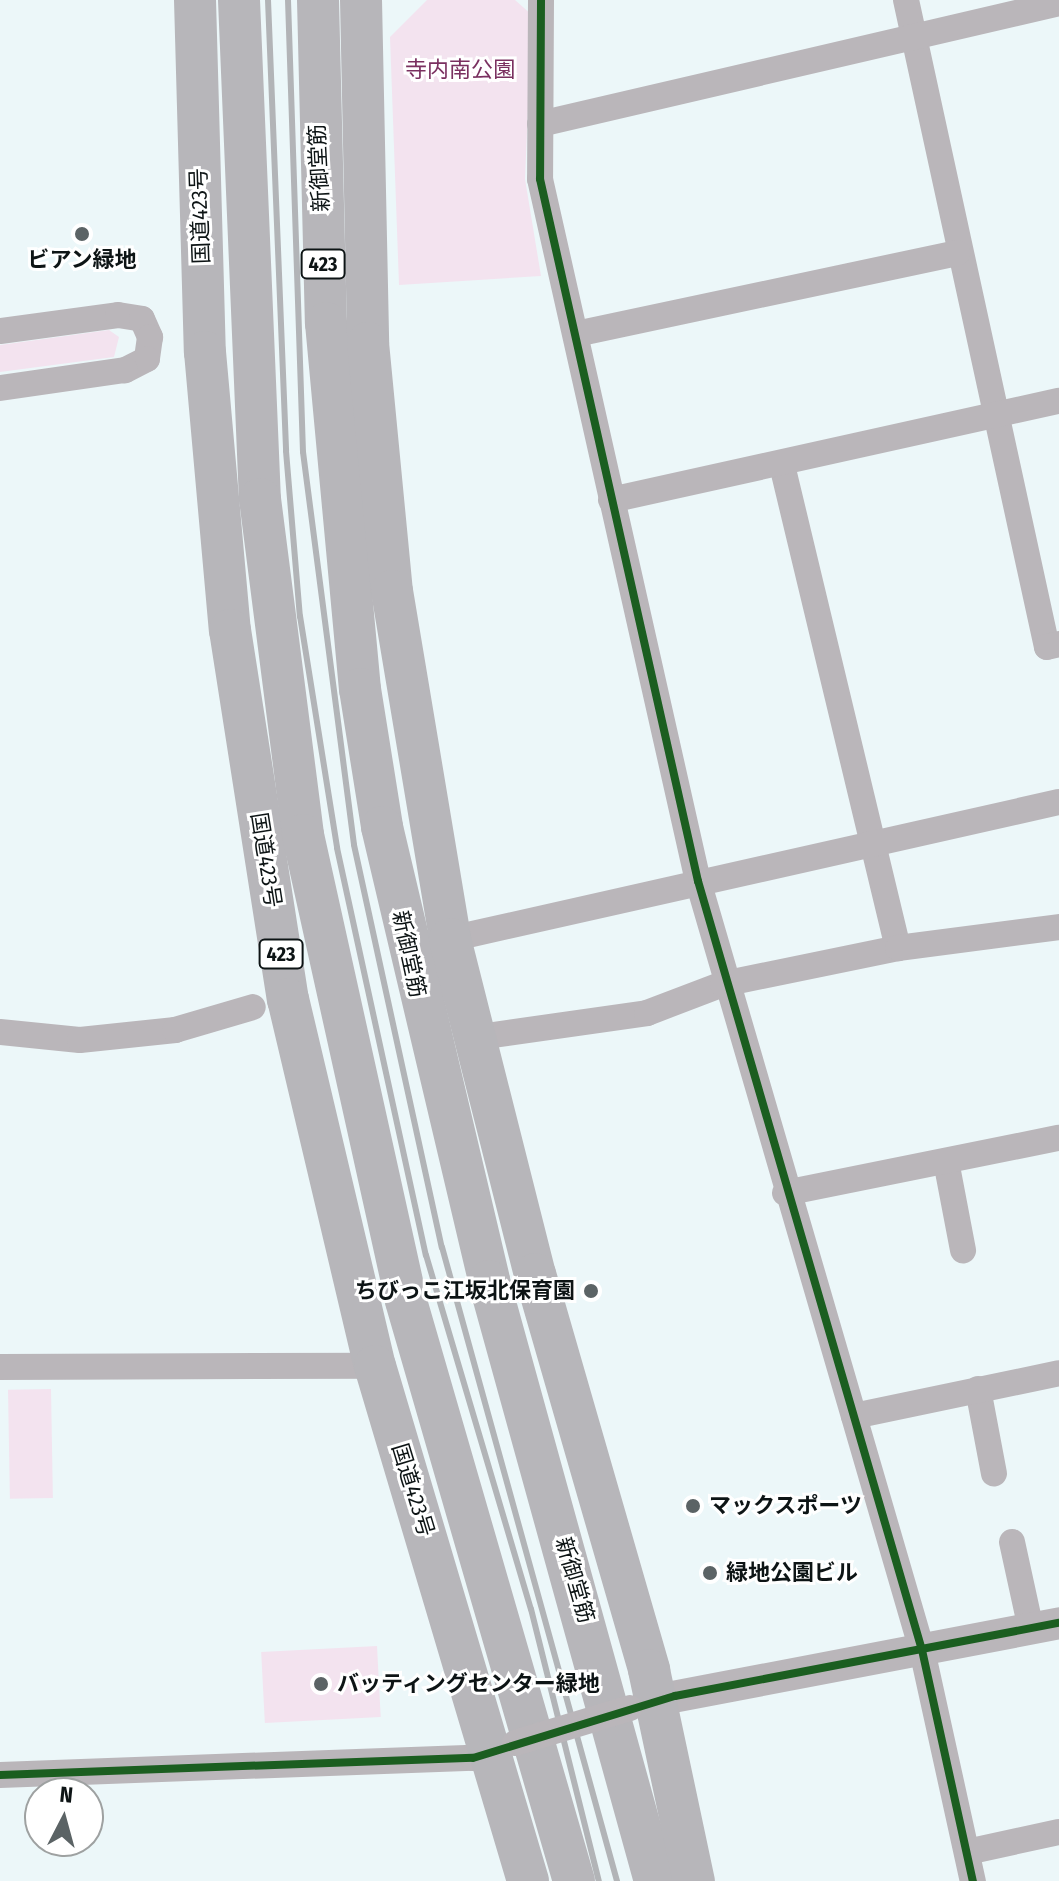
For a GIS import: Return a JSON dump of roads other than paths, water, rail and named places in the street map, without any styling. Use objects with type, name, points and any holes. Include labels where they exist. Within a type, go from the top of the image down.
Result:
[{"type":"highway","name":"国道423号","points":[[195,0],[205,352],[230,630],[288,999],[375,1366],[504,1747],[528,1881]]},
{"type":"highway","name":"423","points":[[239,0],[260,499],[303,835],[406,1301],[574,1881]]},
{"type":"highway","name":"新御堂筋","points":[[318,0],[326,323],[360,689],[382,827],[489,1281],[655,1881]]},
{"type":"highway","name":"423","points":[[361,0],[370,359],[392,591],[450,939],[472,1038],[643,1704],[694,1881]]},
{"type":"street","points":[[541,0],[540,179],[698,881],[723,984],[922,1650],[973,1881]]},
{"type":"street","points":[[906,0],[909,37],[1047,647],[1059,644]]},
{"type":"street","points":[[540,124],[1059,3]]},
{"type":"street","points":[[576,334],[957,253]]},
{"type":"street","points":[[0,331],[118,315],[142,319],[150,337],[147,359],[125,370],[0,388]]},
{"type":"street","points":[[611,500],[782,465],[1059,401]]},
{"type":"street","points":[[782,465],[898,948]]},
{"type":"street","points":[[450,939],[1059,802]]},
{"type":"street","points":[[472,1038],[647,1013],[723,984],[898,948],[1059,927]]},
{"type":"street","points":[[1,1028],[80,1040],[175,1030],[253,1007]]},
{"type":"street","points":[[785,1193],[1059,1138]]},
{"type":"street","points":[[946,1161],[963,1250]]},
{"type":"street","points":[[0,1367],[375,1366]]},
{"type":"street","points":[[854,1416],[1059,1373]]},
{"type":"street","points":[[978,1389],[994,1474]]},
{"type":"street","points":[[0,1775],[473,1758],[643,1704],[1045,1626],[1012,1542]]},
{"type":"street","points":[[967,1852],[1059,1832]]},
{"type":"railway","points":[[268,0],[286,451],[300,616],[337,848],[426,1255],[531,1609],[599,1881]]},
{"type":"railway","points":[[288,0],[303,452],[354,845],[442,1247],[617,1881]]},
{"type":"place","name":"ビアン緑地","points":[[82,234]]},
{"type":"place","name":"ちびっこ江坂北保育園","points":[[591,1291]]},
{"type":"place","name":"マックスポーツ","points":[[693,1506]]},
{"type":"place","name":"緑地公園ビル","points":[[710,1573]]},
{"type":"place","name":"バッティングセンター緑地","points":[[321,1684]]},
{"type":"park label","name":"寺内南公園","points":[[460,70]]}]
